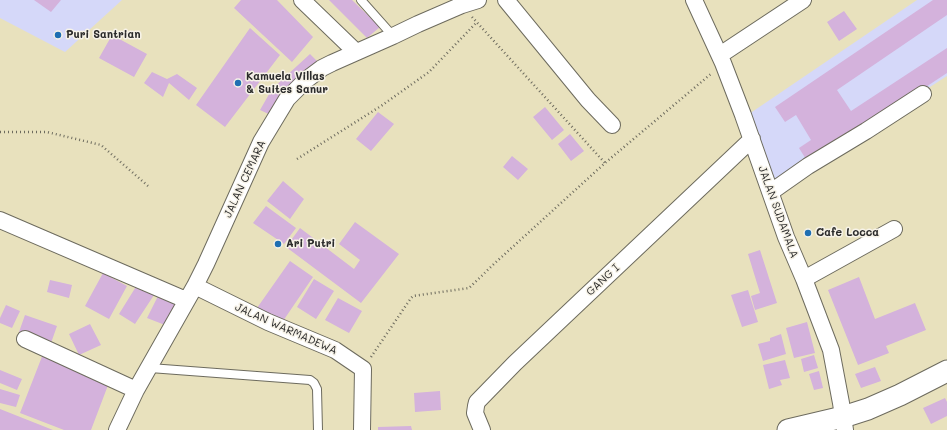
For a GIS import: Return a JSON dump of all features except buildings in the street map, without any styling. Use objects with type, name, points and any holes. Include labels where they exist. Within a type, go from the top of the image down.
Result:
[{"type":"street","points":[[302,0],[356,52]]},
{"type":"street","name":"JALAN CEMARA","points":[[117,430],[136,390],[150,368],[195,286],[261,142],[287,99],[306,80],[322,68],[393,36],[454,5],[478,0]]},
{"type":"street","points":[[506,0],[588,100],[612,125]]},
{"type":"street","name":"JALAN SUDAMALA","points":[[694,0],[722,59],[786,237],[831,350],[844,424]]},
{"type":"street","points":[[722,59],[803,0]]},
{"type":"street","points":[[771,192],[808,166],[923,94]]},
{"type":"street","name":"GANG I","points":[[482,430],[475,413],[477,402],[515,363],[752,139]]},
{"type":"street","points":[[0,220],[186,300]]},
{"type":"street","points":[[804,279],[894,230]]},
{"type":"street","name":"JALAN WARMADEWA","points":[[195,286],[268,322],[335,350],[363,369]]},
{"type":"street","points":[[25,339],[136,390]]},
{"type":"street","points":[[362,430],[363,369]]},
{"type":"street","points":[[788,430],[844,424],[868,409],[900,395],[947,371]]},
{"type":"lane","points":[[361,0],[393,36]]},
{"type":"lane","points":[[150,368],[310,380],[316,389],[318,430]]},
{"type":"path","points":[[454,5],[477,22],[605,163]]},
{"type":"path","points":[[297,159],[381,106],[429,72],[477,22]]},
{"type":"path","points":[[363,369],[413,296],[469,288],[605,163],[722,59]]},
{"type":"path","points":[[0,132],[47,132],[101,146],[148,186]]},
{"type":"shaded area","name":"Puri Santrian","points":[[0,0],[122,0],[65,52],[0,18]]},
{"type":"shaded area","points":[[917,0],[947,0],[947,76],[776,186],[749,114]]},
{"type":"place","name":"Puri Santrian","points":[[58,35]]},
{"type":"place","name":"Kamuela Villas & Suites Sanur","points":[[238,83]]},
{"type":"place","name":"Cafe Locca","points":[[808,233]]},
{"type":"place","name":"Ari Putri","points":[[278,244]]}]
